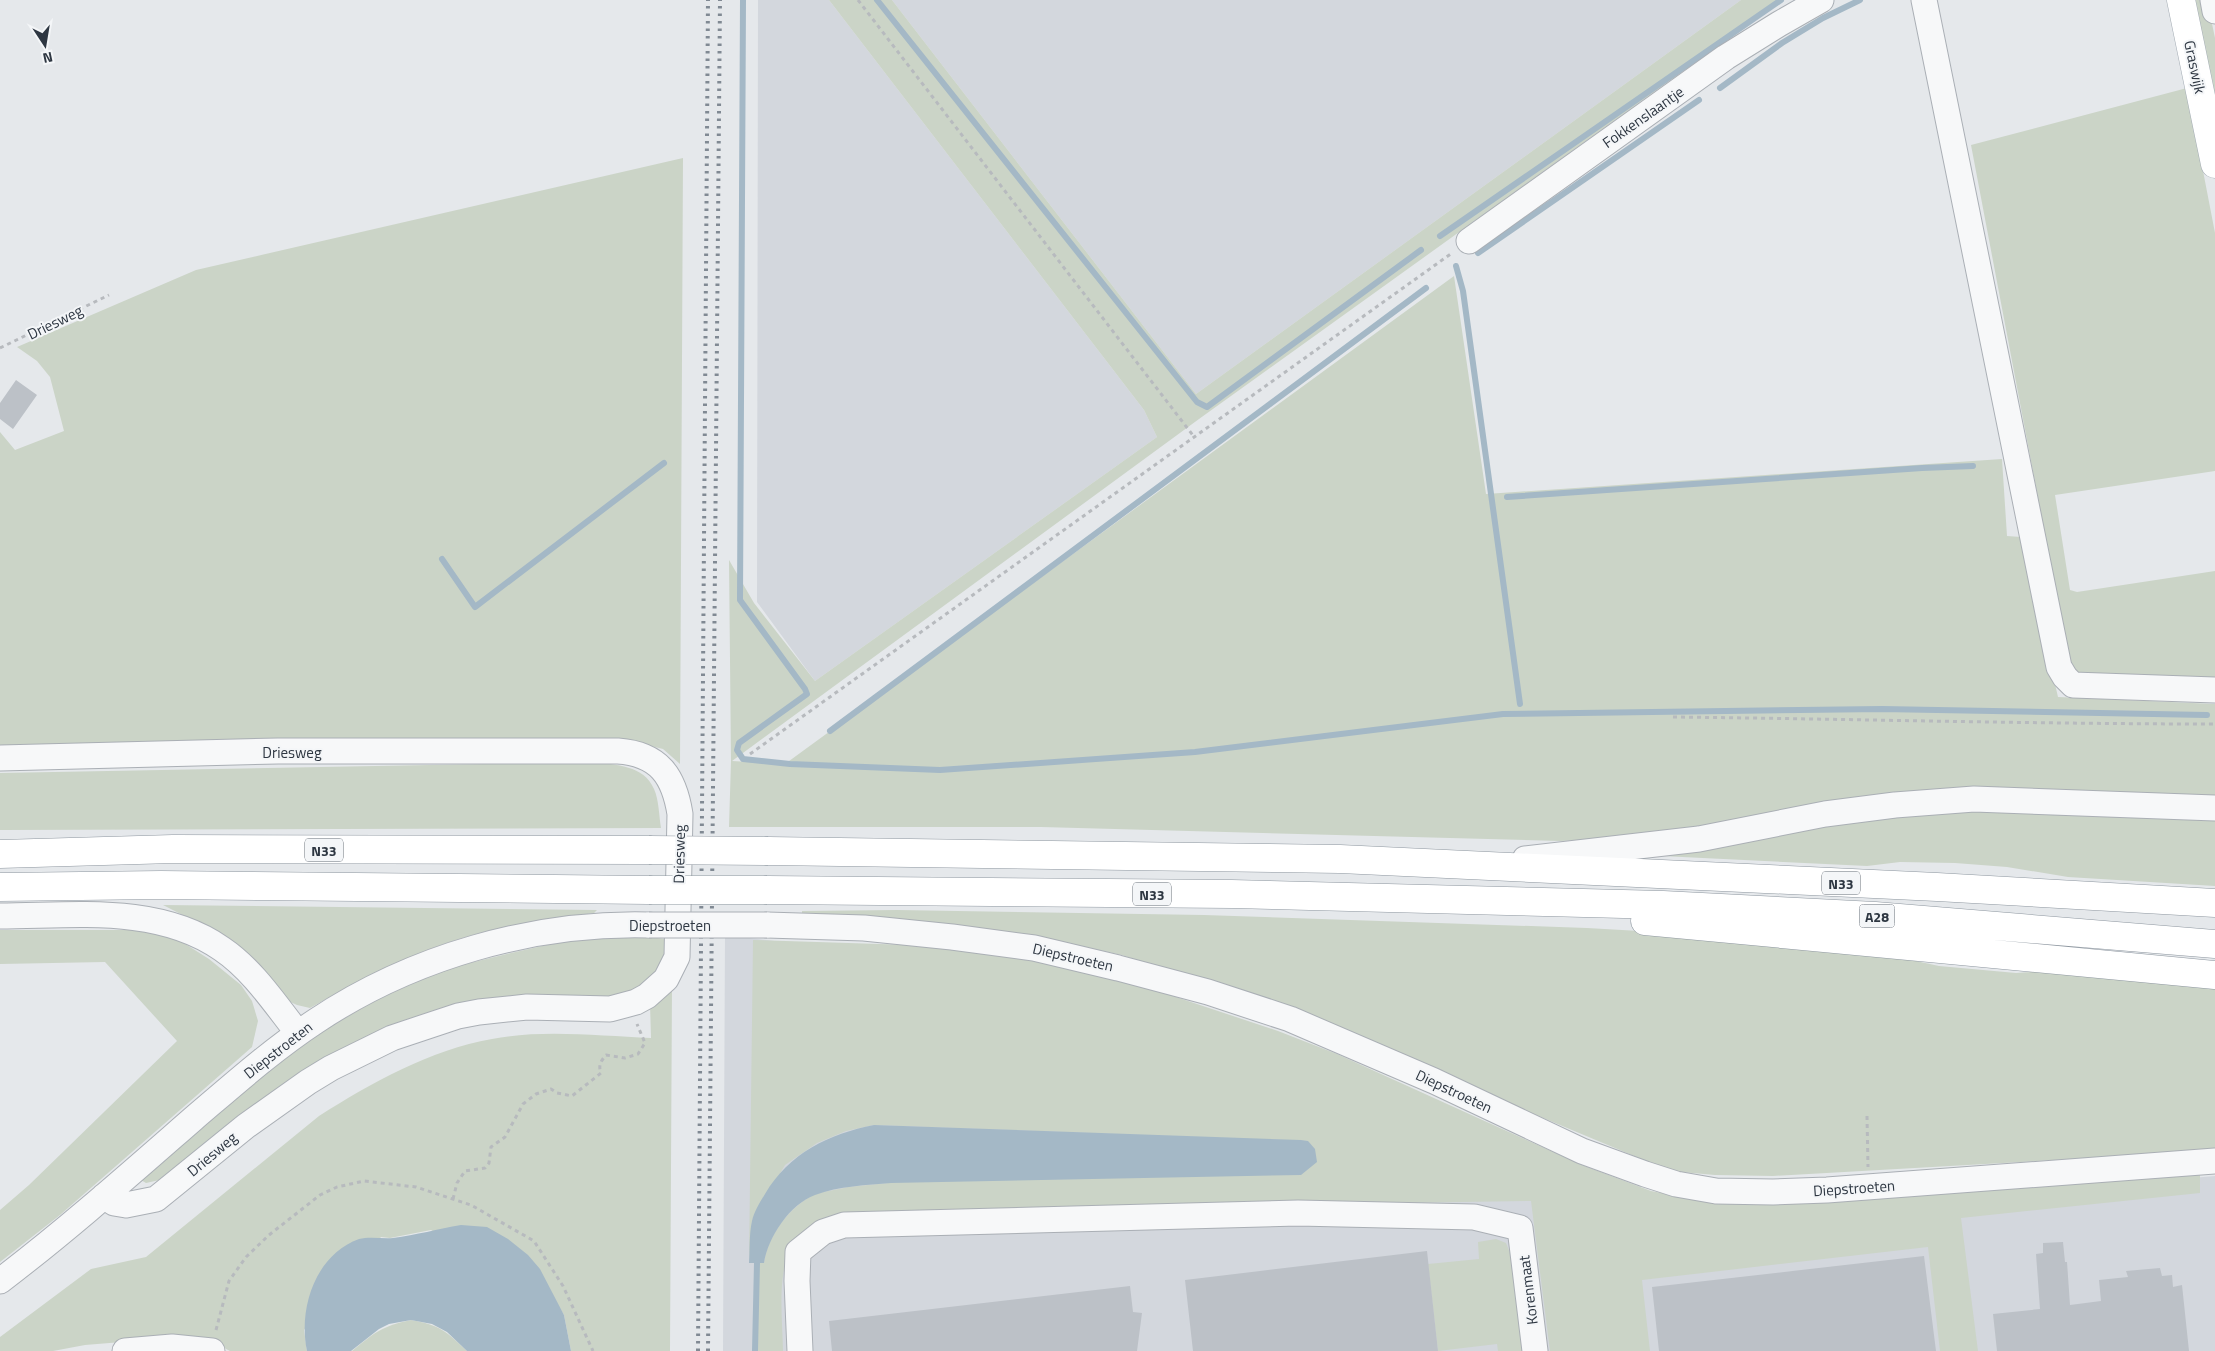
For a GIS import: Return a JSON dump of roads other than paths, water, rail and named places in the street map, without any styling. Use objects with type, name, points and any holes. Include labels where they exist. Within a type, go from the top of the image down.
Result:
[{"type":"main road","name":"Graswijk","points":[[2181,0],[2215,164]]},
{"type":"main road","name":"N33","points":[[0,854],[173,850],[649,850],[1340,859],[2215,903]]},
{"type":"main road","name":"N33","points":[[0,887],[160,885],[1232,894],[1538,903],[1653,922],[2215,975]]},
{"type":"main road","name":"A28","points":[[1538,903],[1663,905],[1875,916],[2215,944]]},
{"type":"street","name":"Fokkenslaantje","points":[[1469,241],[1726,58],[1821,0]]},
{"type":"street","points":[[1924,0],[2059,667],[2073,685],[2215,690]]},
{"type":"street","points":[[2213,0],[2215,11]]},
{"type":"street","name":"Driesweg","points":[[0,758],[278,751],[618,751],[633,752],[659,764],[678,798],[680,814],[677,957],[666,979],[647,996],[636,1002],[610,1009],[527,1007],[479,1012],[458,1016],[392,1038],[331,1068],[308,1082],[246,1126],[156,1199],[126,1205],[114,1203],[104,1196]]},
{"type":"street","points":[[1466,864],[1699,839],[1825,814],[1895,804],[1974,799],[2215,808]]},
{"type":"street","points":[[0,916],[80,916],[147,919],[189,931],[222,949],[243,967],[298,1033]]},
{"type":"street","name":"Diepstroeten","points":[[0,1281],[104,1196],[242,1077],[298,1033],[325,1015],[390,979],[470,949],[575,928],[625,924],[864,928],[1034,948],[1208,992],[1290,1019],[1434,1081],[1582,1152],[1676,1184],[1716,1191],[1773,1192],[1868,1187],[2215,1161]]},
{"type":"street","name":"Korenmaat","points":[[800,1351],[797,1281],[798,1252],[823,1232],[844,1225],[1298,1213],[1474,1217],[1520,1228],[1535,1351]]},
{"type":"street","points":[[124,1351],[172,1347],[211,1351]]},
{"type":"water","points":[[874,1125],[1301,1140],[1308,1141],[1315,1149],[1317,1162],[1301,1175],[891,1183],[843,1188],[815,1195],[797,1206],[775,1232],[764,1263],[749,1263],[750,1231],[754,1214],[765,1194],[786,1167],[798,1157],[826,1140]]},
{"type":"water","points":[[461,1225],[487,1227],[508,1239],[528,1255],[540,1269],[564,1315],[571,1351],[467,1351],[447,1332],[432,1324],[411,1320],[389,1324],[379,1329],[351,1351],[307,1351],[305,1318],[308,1301],[313,1285],[331,1257],[344,1247],[363,1238],[393,1238]]},
{"type":"waterway","points":[[743,0],[740,600],[807,694],[739,743],[737,750],[743,759],[790,764],[940,770],[1195,752],[1503,714],[1882,709],[2207,715]]},
{"type":"waterway","points":[[877,0],[1197,402],[1207,407],[1421,250]]},
{"type":"waterway","points":[[1440,236],[1781,0]]},
{"type":"waterway","points":[[1720,88],[1782,43],[1823,18],[1860,0]]},
{"type":"waterway","points":[[1478,253],[1699,100]]},
{"type":"waterway","points":[[1456,266],[1463,291],[1520,704]]},
{"type":"waterway","points":[[830,731],[1426,288]]},
{"type":"waterway","points":[[442,559],[475,607],[664,463]]},
{"type":"waterway","points":[[1507,497],[1973,466]]},
{"type":"waterway","points":[[755,1351],[757,1263]]},
{"type":"railway","points":[[698,1351],[708,0]]},
{"type":"railway","points":[[708,1351],[720,0]]}]
